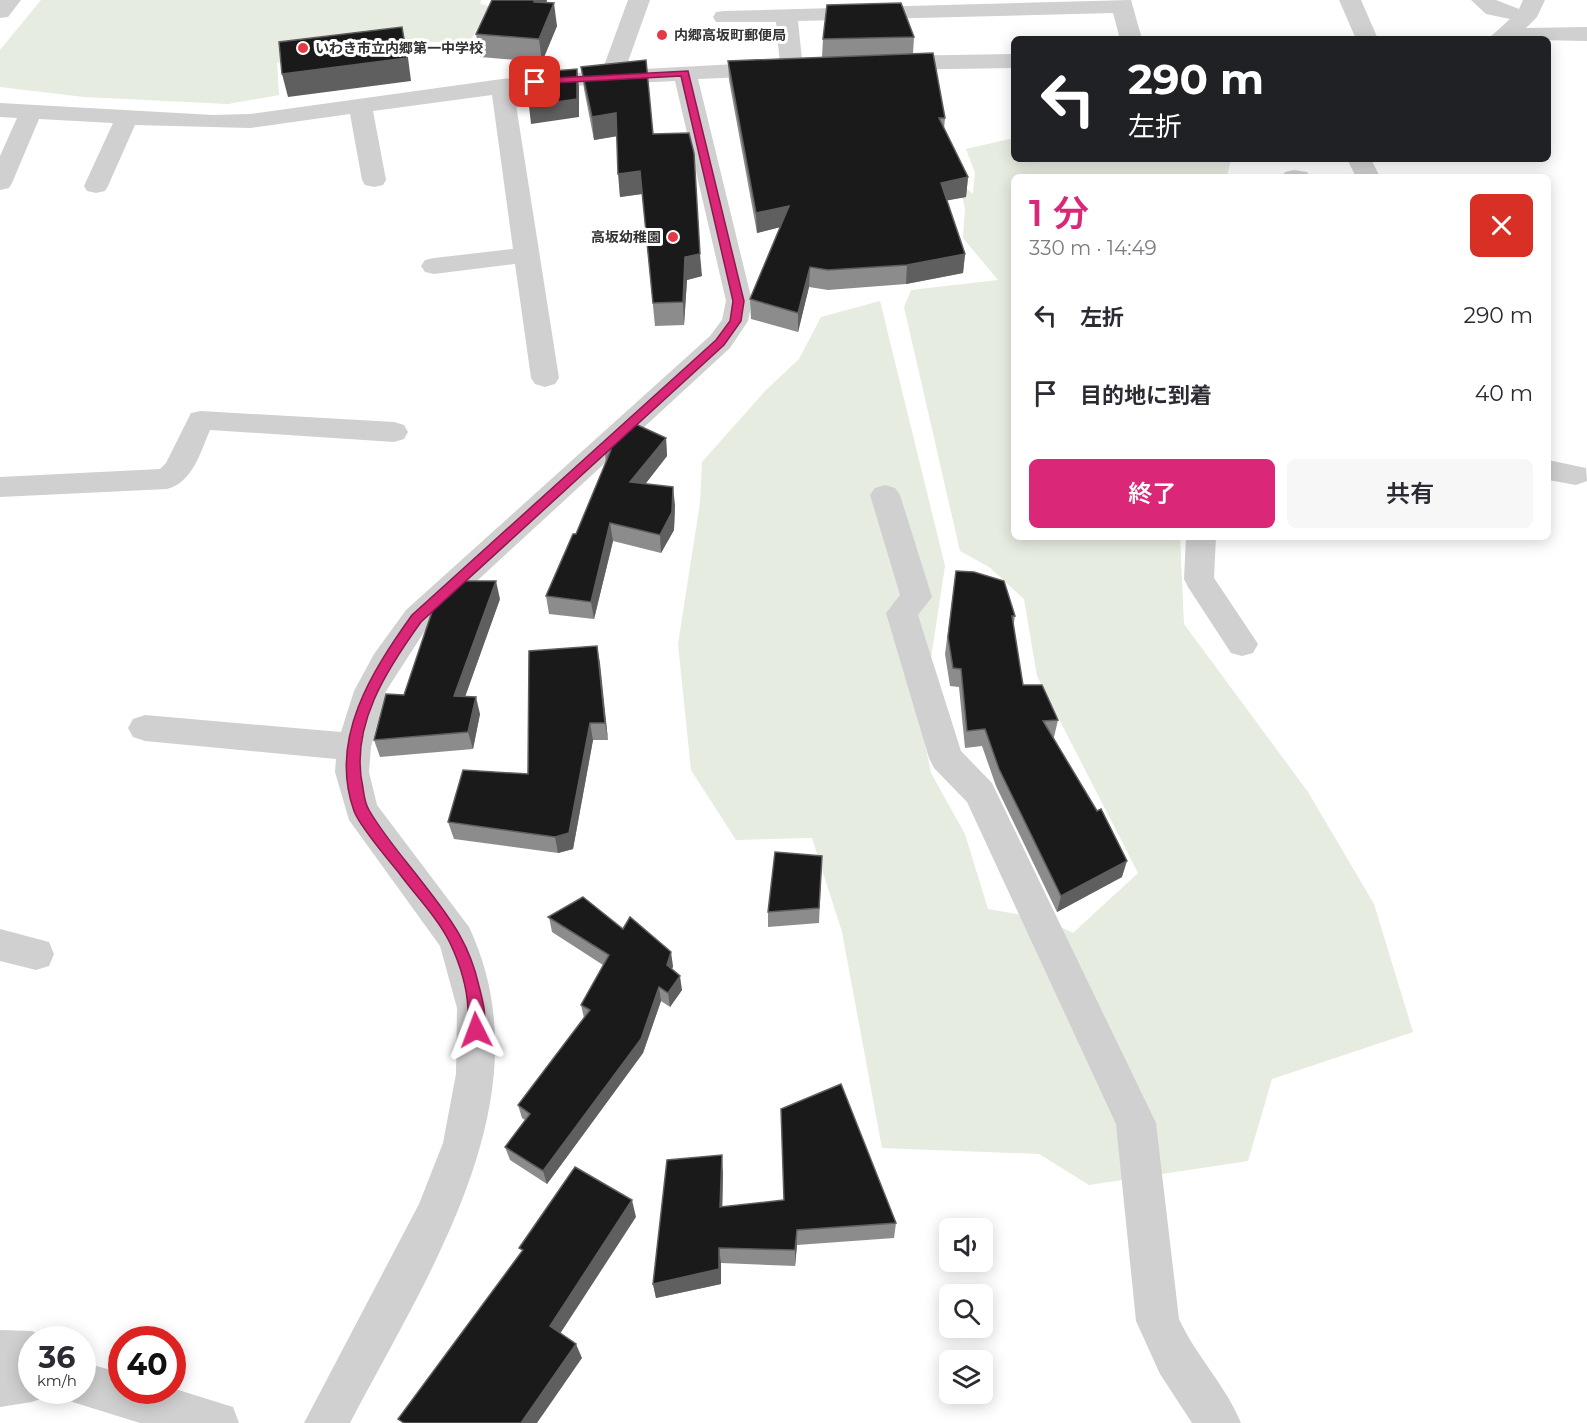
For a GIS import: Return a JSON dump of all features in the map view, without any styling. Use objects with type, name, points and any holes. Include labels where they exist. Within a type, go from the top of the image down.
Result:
[{"type":"street","points":[[0,12],[10,0]]},
{"type":"street","points":[[611,76],[639,0]]},
{"type":"street","points":[[1350,0],[1366,36]]},
{"type":"street","points":[[1482,0],[1494,9],[1530,9]]},
{"type":"street","points":[[864,64],[924,37],[1121,3],[1130,36]]},
{"type":"street","points":[[1504,36],[1530,9]]},
{"type":"street","points":[[786,15],[792,69]]},
{"type":"street","points":[[724,17],[786,15],[924,37],[1011,60]]},
{"type":"street","points":[[1531,36],[1587,34]]},
{"type":"street","points":[[0,110],[250,121],[502,86],[611,76],[816,67]]},
{"type":"street","points":[[332,1420],[435,1216],[463,1143],[475,1074],[476,1008],[456,938],[361,810],[352,772],[354,747],[370,691],[385,663],[417,618],[720,342],[735,321],[739,301],[685,73]]},
{"type":"street","points":[[502,86],[545,378]]},
{"type":"street","points":[[360,105],[374,180]]},
{"type":"street","points":[[0,183],[31,112]]},
{"type":"street","points":[[96,186],[127,117]]},
{"type":"street","points":[[434,266],[527,255]]},
{"type":"street","points":[[0,487],[167,479],[178,469],[201,420],[394,432]]},
{"type":"street","points":[[1551,471],[1576,475]]},
{"type":"street","points":[[885,495],[916,597],[902,613],[946,758],[980,792],[1136,1123],[1158,1321],[1175,1359],[1219,1423]]},
{"type":"street","points":[[1201,540],[1199,579],[1242,644]]},
{"type":"street","points":[[145,728],[354,747]]},
{"type":"street","points":[[0,945],[36,954]]},
{"type":"street","points":[[0,1352],[18,1353]]},
{"type":"street","points":[[0,1385],[18,1382]]},
{"type":"street","points":[[96,1388],[217,1423]]},
{"type":"shaded area","name":"いわき市立内郷第一中学校","points":[[41,0],[481,0],[480,4],[489,6],[470,42],[427,42],[277,63],[279,95],[228,104],[84,97],[0,87],[0,50]]},
{"type":"shaded area","points":[[1011,139],[1011,162],[1230,162],[1228,174],[1011,174],[1011,540],[1180,540],[1184,624],[1308,792],[1374,904],[1413,1032],[1272,1079],[1248,1161],[1089,1185],[1039,1154],[882,1148],[842,932],[812,838],[736,840],[691,770],[678,644],[700,503],[702,462],[765,391],[799,359],[821,317],[880,301],[945,566],[921,724],[931,773],[965,834],[988,909],[1045,919],[1073,933],[1138,873],[1037,676],[1024,599],[989,567],[960,551],[904,307],[911,290],[998,280],[963,238],[965,209],[959,182],[973,194],[975,173],[966,149]]},
{"type":"building","points":[[492,0],[534,0],[534,2],[554,3],[539,39],[476,34]]},
{"type":"building","points":[[901,3],[914,37],[823,39],[827,5]]},
{"type":"building","points":[[402,27],[407,58],[282,74],[279,42]]},
{"type":"building","points":[[933,53],[945,118],[939,118],[968,177],[941,183],[965,254],[907,265],[828,270],[810,267],[798,313],[750,299],[789,206],[756,213],[728,61]]},
{"type":"building","points":[[646,60],[653,134],[689,133],[694,153],[700,254],[685,257],[683,302],[653,303],[640,171],[618,174],[616,113],[592,117],[581,67]]},
{"type":"building","points":[[577,69],[577,99],[529,106],[541,72]]},
{"type":"building","points":[[631,422],[666,438],[630,482],[673,487],[672,512],[660,535],[610,523],[591,602],[546,596],[573,534],[576,534],[611,450],[604,447]]},
{"type":"building","points":[[956,571],[974,572],[1004,581],[1015,616],[1012,616],[1023,685],[1042,685],[1058,720],[1043,721],[1097,811],[1101,809],[1127,861],[1061,896],[999,769],[985,729],[967,731],[961,669],[953,668],[948,637]]},
{"type":"building","points":[[456,581],[496,581],[454,696],[476,697],[468,732],[374,740],[386,694],[404,695],[436,600]]},
{"type":"building","points":[[597,646],[605,723],[590,723],[569,833],[555,837],[448,822],[463,770],[528,774],[529,651]]},
{"type":"building","points":[[775,852],[822,856],[819,908],[768,912]]},
{"type":"building","points":[[583,897],[623,929],[630,917],[671,952],[667,965],[680,976],[668,993],[659,987],[641,1039],[543,1171],[505,1147],[530,1114],[518,1105],[590,1010],[581,1005],[609,955],[548,917]]},
{"type":"building","points":[[841,1084],[896,1223],[797,1230],[795,1250],[719,1248],[719,1269],[653,1284],[667,1160],[722,1155],[720,1207],[784,1200],[781,1109]]},
{"type":"building","points":[[575,1167],[632,1200],[550,1326],[576,1344],[521,1423],[404,1423],[398,1419],[523,1250],[519,1248]]},
{"type":"place","name":"内郷高坂町郵便局","points":[[662,35]]},
{"type":"place","name":"いわき市立内郷第一中学校","points":[[303,48]]},
{"type":"place","name":"高坂幼稚園","points":[[673,237]]},
{"type":"route","points":[[476,1030],[476,1008],[468,972],[456,938],[361,810],[352,772],[354,747],[370,691],[385,663],[417,618],[720,342],[735,321],[739,301],[685,73],[590,76],[535,82]]}]
